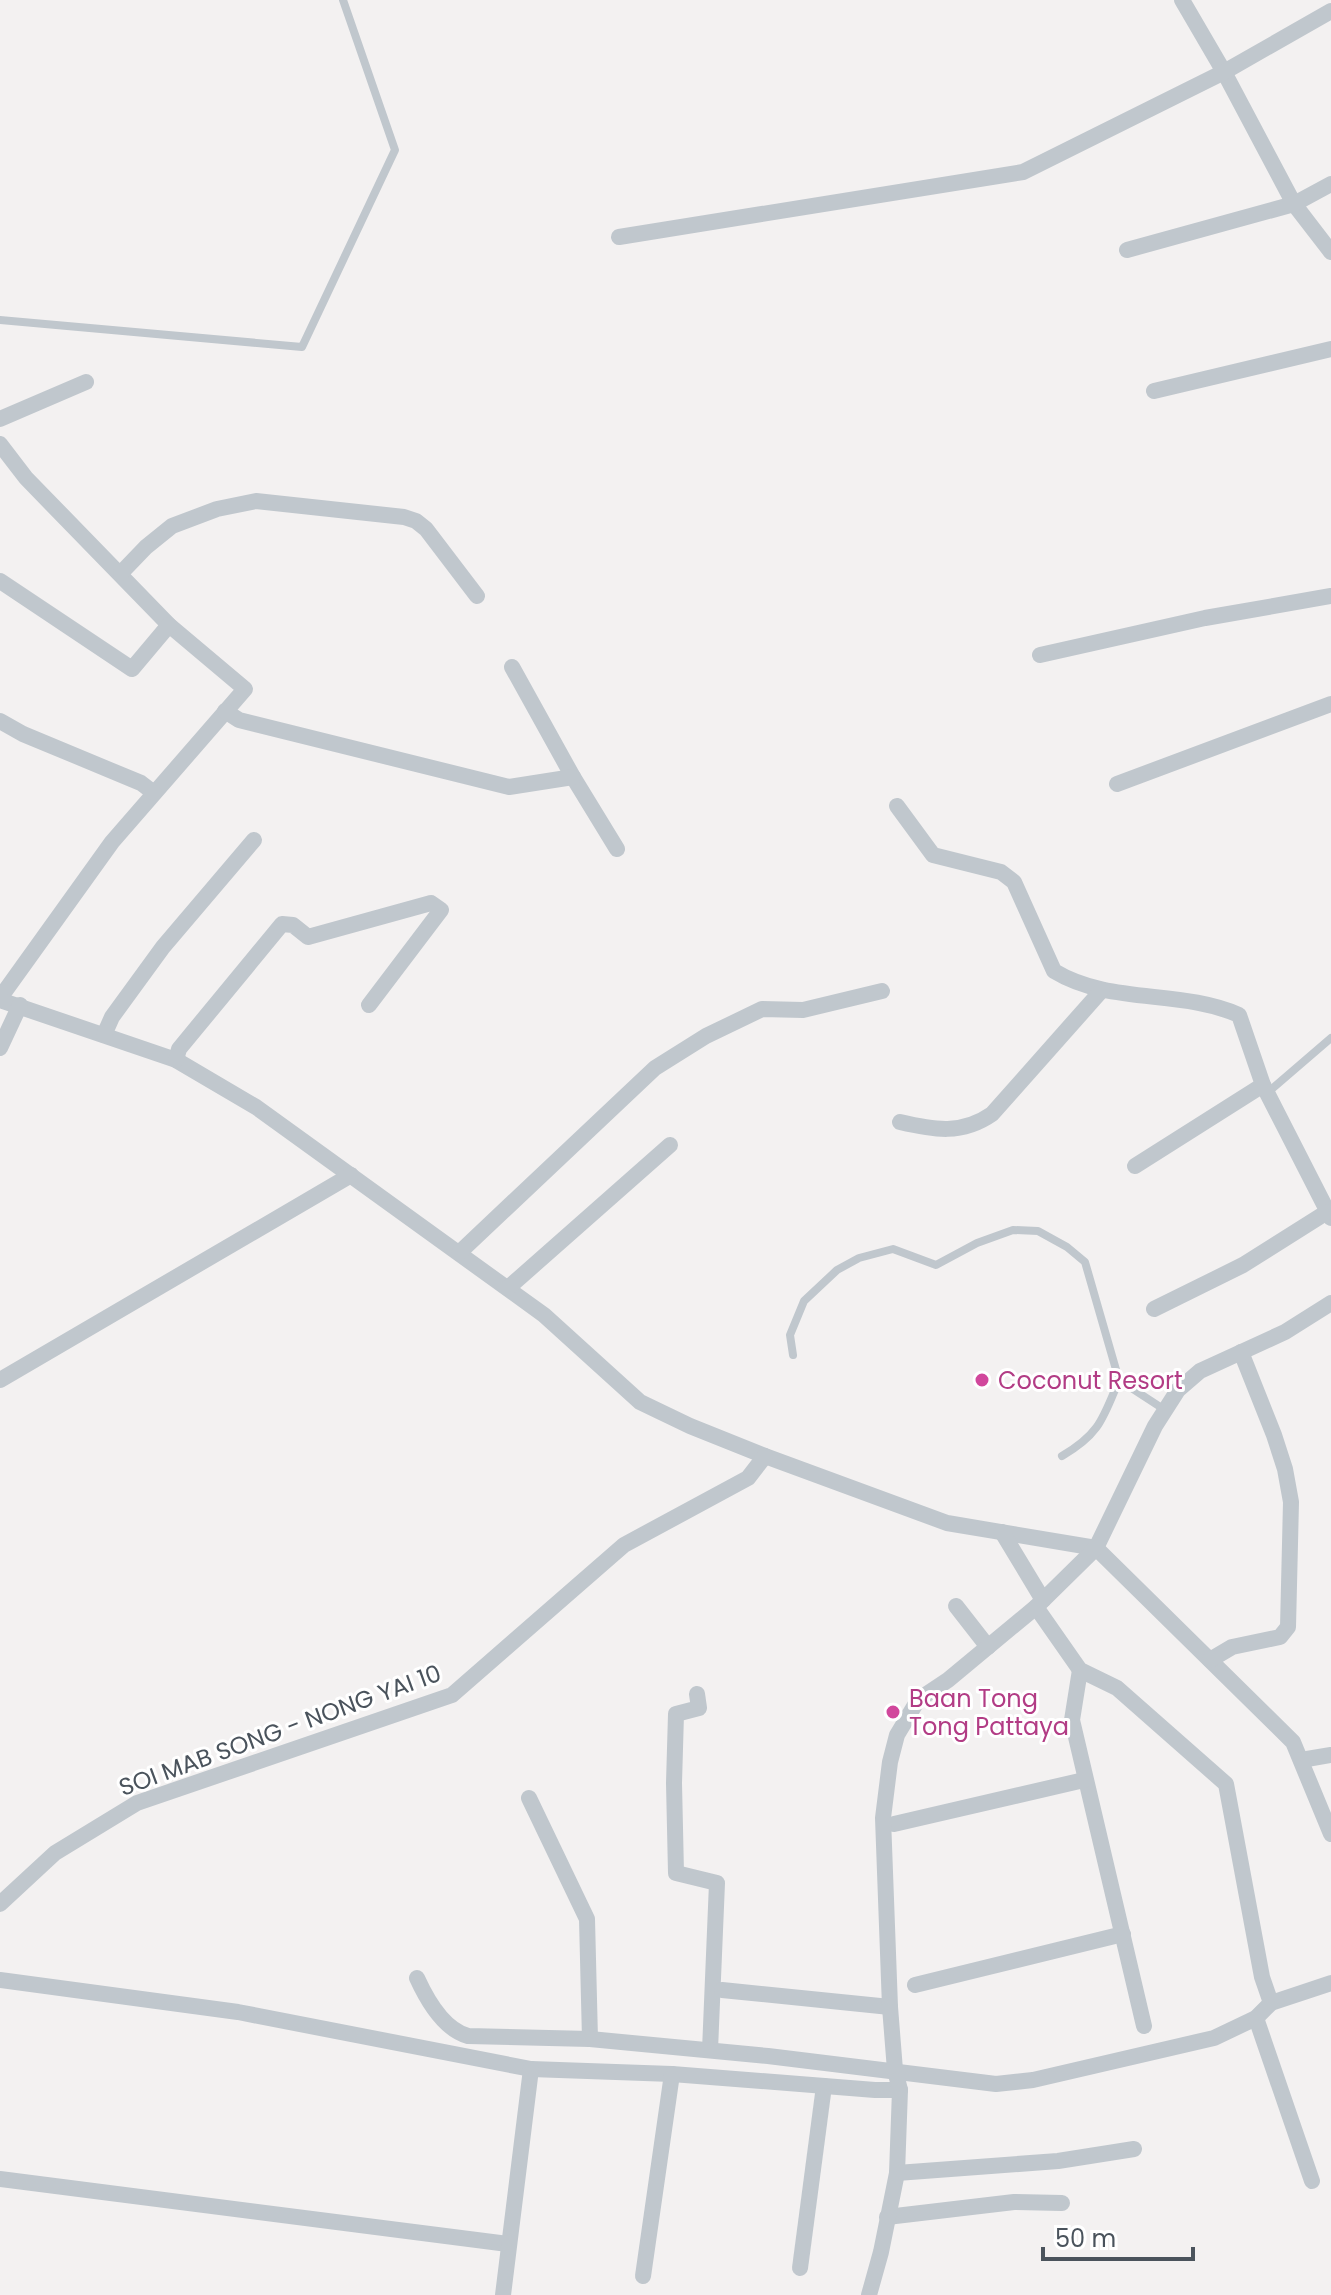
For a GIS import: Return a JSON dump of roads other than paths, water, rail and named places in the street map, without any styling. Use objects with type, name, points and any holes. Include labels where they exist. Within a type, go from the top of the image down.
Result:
[{"type":"street","points":[[1182,0],[1294,204],[1331,252]]},
{"type":"street","points":[[619,237],[1023,172],[1224,72],[1331,11]]},
{"type":"street","points":[[1127,250],[1294,204],[1331,184]]},
{"type":"street","points":[[1154,391],[1331,349]]},
{"type":"street","points":[[0,419],[86,382]]},
{"type":"street","points":[[0,444],[26,478],[169,625],[245,689],[112,842],[0,999],[176,1060],[256,1107],[544,1315],[640,1402],[765,1456],[947,1523],[1096,1548],[1293,1742],[1331,1834]]},
{"type":"street","points":[[121,573],[172,526],[217,509],[256,501],[404,517],[416,521],[426,529],[477,596]]},
{"type":"street","points":[[0,581],[132,669],[169,625]]},
{"type":"street","points":[[1040,655],[1205,618],[1331,596]]},
{"type":"street","points":[[512,667],[617,849]]},
{"type":"street","points":[[1117,784],[1331,704]]},
{"type":"street","points":[[225,711],[239,720],[509,787],[573,777]]},
{"type":"street","points":[[0,721],[23,734],[141,783],[154,793]]},
{"type":"street","points":[[897,806],[933,855],[1001,872],[1014,882],[1054,971],[1065,978],[1102,990],[1220,1007],[1239,1015],[1265,1089],[1329,1215],[1243,1265],[1154,1309]]},
{"type":"street","points":[[104,1035],[112,1017],[163,947],[254,840]]},
{"type":"street","points":[[176,1060],[179,1049],[282,924],[293,925],[308,937],[431,903],[441,910],[369,1005]]},
{"type":"street","points":[[900,1122],[958,1129],[977,1124],[992,1114],[1102,990]]},
{"type":"street","points":[[459,1253],[655,1068],[706,1036],[762,1009],[803,1010],[882,991]]},
{"type":"street","points":[[0,1048],[20,1005]]},
{"type":"street","points":[[1135,1166],[1265,1089]]},
{"type":"street","points":[[508,1288],[670,1145]]},
{"type":"street","points":[[0,1380],[351,1175]]},
{"type":"street","points":[[869,2295],[897,2173],[900,2090],[895,2070],[890,2007],[883,1818],[890,1762],[897,1735],[918,1700],[948,1680],[1040,1604],[1096,1548],[1178,1390],[1200,1371],[1285,1332],[1331,1303]]},
{"type":"street","points":[[1210,1660],[1232,1647],[1280,1637],[1288,1627],[1291,1502],[1274,1435],[1241,1352]]},
{"type":"street","name":"SOI MAB SONG - NONG YAI 10","points":[[0,1904],[55,1853],[137,1803],[452,1695],[624,1545],[748,1478],[765,1456]]},
{"type":"street","points":[[1002,1532],[1080,1670],[1117,1688],[1226,1784],[1262,1977],[1271,2003]]},
{"type":"street","points":[[956,1606],[988,1647]]},
{"type":"street","points":[[1080,1670],[1072,1720],[1144,2026]]},
{"type":"street","points":[[697,1694],[699,1708],[676,1714],[676,1873],[717,1883],[710,2050]]},
{"type":"street","points":[[1301,1760],[1331,1755]]},
{"type":"street","points":[[894,1824],[1084,1780]]},
{"type":"street","points":[[529,1798],[587,1919],[590,2039]]},
{"type":"street","points":[[915,1985],[1123,1934]]},
{"type":"street","points":[[417,1978],[426,1999],[461,2034],[488,2038],[590,2039],[710,2050],[996,2084],[1033,2080],[1214,2038],[1256,2018],[1271,2003],[1331,1983]]},
{"type":"street","points":[[0,1980],[238,2012],[531,2069],[672,2074],[900,2090]]},
{"type":"street","points":[[722,1990],[890,2007]]},
{"type":"street","points":[[1256,2018],[1312,2181]]},
{"type":"street","points":[[503,2295],[531,2069]]},
{"type":"street","points":[[643,2276],[672,2074]]},
{"type":"street","points":[[800,2268],[824,2086]]},
{"type":"street","points":[[897,2173],[1045,2163],[1134,2149]]},
{"type":"street","points":[[0,2179],[508,2244]]},
{"type":"street","points":[[887,2217],[1014,2202],[1062,2203]]},
{"type":"lane","points":[[0,320],[302,347],[395,150],[343,0]]},
{"type":"lane","points":[[1265,1089],[1331,1038]]},
{"type":"lane","points":[[793,1355],[790,1335],[804,1301],[837,1270],[859,1258],[893,1249],[936,1265],[977,1243],[1013,1230],[1038,1231],[1067,1247],[1085,1262],[1119,1380],[1098,1429],[1081,1445],[1062,1456]]},
{"type":"lane","points":[[1119,1380],[1165,1410]]},
{"type":"place","name":"Coconut Resort","points":[[982,1380]]},
{"type":"place","name":"Baan Tong Tong Pattaya","points":[[893,1712]]}]
